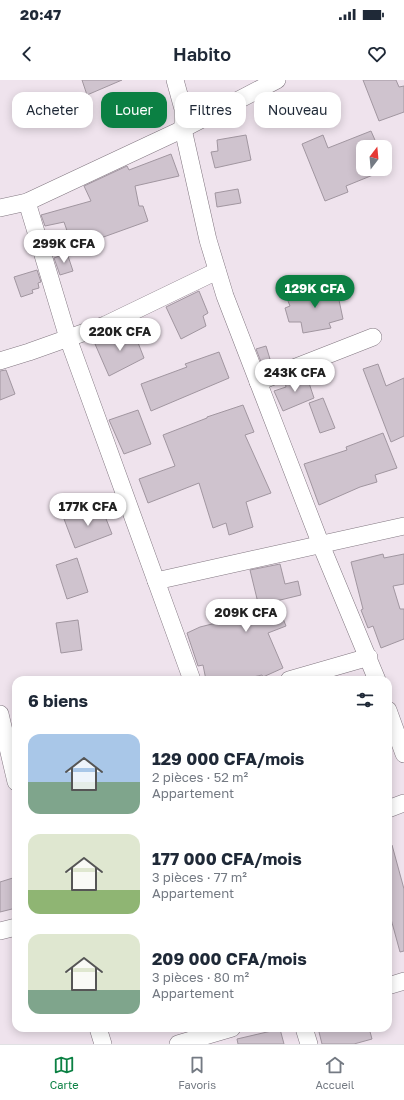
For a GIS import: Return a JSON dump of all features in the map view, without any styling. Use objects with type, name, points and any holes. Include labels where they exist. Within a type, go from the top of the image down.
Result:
[{"type":"street","points":[[175,80],[183,110],[183,129],[208,240],[225,296],[321,545],[369,657],[376,676]]},
{"type":"street","points":[[0,208],[27,202],[183,129],[267,82]]},
{"type":"street","points":[[27,202],[68,338],[191,676]]},
{"type":"street","points":[[0,360],[30,352],[106,325],[217,271]]},
{"type":"street","points":[[258,382],[373,337]]},
{"type":"street","points":[[156,581],[404,526]]},
{"type":"street","points":[[302,676],[369,657]]},
{"type":"street","points":[[0,714],[12,768]]},
{"type":"street","points":[[392,721],[404,754]]},
{"type":"street","points":[[392,808],[404,803]]},
{"type":"street","points":[[0,931],[12,928]]},
{"type":"street","points":[[392,985],[404,981]]},
{"type":"street","points":[[99,1032],[103,1044]]},
{"type":"street","points":[[178,1044],[218,1032]]},
{"type":"street","points":[[305,1032],[309,1044]]},
{"type":"building","points":[[82,80],[122,80],[93,92],[86,92]]},
{"type":"building","points":[[363,80],[396,80],[399,87],[404,86],[404,112],[379,121]]},
{"type":"building","points":[[371,131],[375,140],[356,140],[356,176],[371,176],[346,186],[348,192],[325,201],[302,144],[323,135],[328,148]]},
{"type":"building","points":[[246,135],[251,160],[215,168],[211,152],[218,151],[217,140]]},
{"type":"building","points":[[171,154],[179,176],[135,186],[139,206],[143,206],[148,221],[73,248],[64,222],[45,226],[41,215],[91,201],[84,186],[127,166],[129,170]]},
{"type":"building","points":[[238,189],[241,203],[217,207],[215,193]]},
{"type":"building","points":[[67,253],[73,271],[60,275],[54,258]]},
{"type":"building","points":[[37,270],[41,282],[38,283],[39,288],[32,290],[33,293],[21,297],[14,277]]},
{"type":"building","points":[[323,286],[323,291],[336,286],[343,319],[329,323],[331,328],[303,333],[301,322],[289,322],[285,308],[290,306],[286,296],[306,289],[308,293]]},
{"type":"building","points":[[199,291],[208,313],[203,316],[206,326],[181,339],[166,307]]},
{"type":"building","points":[[133,330],[144,358],[109,376],[95,344]]},
{"type":"building","points":[[266,346],[270,359],[261,362],[256,349]]},
{"type":"building","points":[[219,352],[229,378],[151,411],[141,384],[187,367],[185,364]]},
{"type":"building","points":[[378,364],[386,386],[404,378],[404,436],[391,442],[363,369]]},
{"type":"building","points":[[6,370],[15,394],[0,400],[0,371]]},
{"type":"building","points":[[306,374],[314,398],[283,411],[274,391],[286,387],[285,382]]},
{"type":"building","points":[[323,398],[335,428],[320,433],[309,403]]},
{"type":"building","points":[[243,405],[254,432],[245,435],[271,493],[246,502],[253,527],[229,535],[226,523],[213,528],[199,483],[148,503],[139,479],[175,466],[163,435],[207,417]]},
{"type":"building","points":[[138,410],[151,444],[124,454],[109,420]]},
{"type":"building","points":[[383,433],[397,468],[375,475],[377,482],[360,487],[319,505],[304,464],[347,450],[346,447]]},
{"type":"building","points":[[101,506],[112,534],[75,548],[64,519]]},
{"type":"building","points":[[383,554],[384,558],[404,554],[404,584],[393,586],[400,609],[404,609],[404,639],[381,648],[373,626],[368,628],[361,610],[363,609],[351,562]]},
{"type":"building","points":[[77,558],[88,592],[67,599],[56,565]]},
{"type":"building","points":[[280,564],[285,584],[298,581],[301,595],[276,601],[286,626],[268,633],[283,668],[265,676],[205,676],[203,665],[198,666],[187,633],[200,627],[228,620],[259,607],[250,570]]},
{"type":"building","points":[[78,620],[82,650],[61,653],[56,623]]},
{"type":"building","points":[[392,845],[404,889],[404,951],[400,952],[392,923]]},
{"type":"building","points":[[12,878],[12,909],[0,912],[0,882]]},
{"type":"building","points":[[267,1032],[281,1032],[284,1044],[238,1044],[237,1039]]},
{"type":"building","points":[[319,1032],[370,1032],[372,1039],[354,1044],[322,1044]]}]
